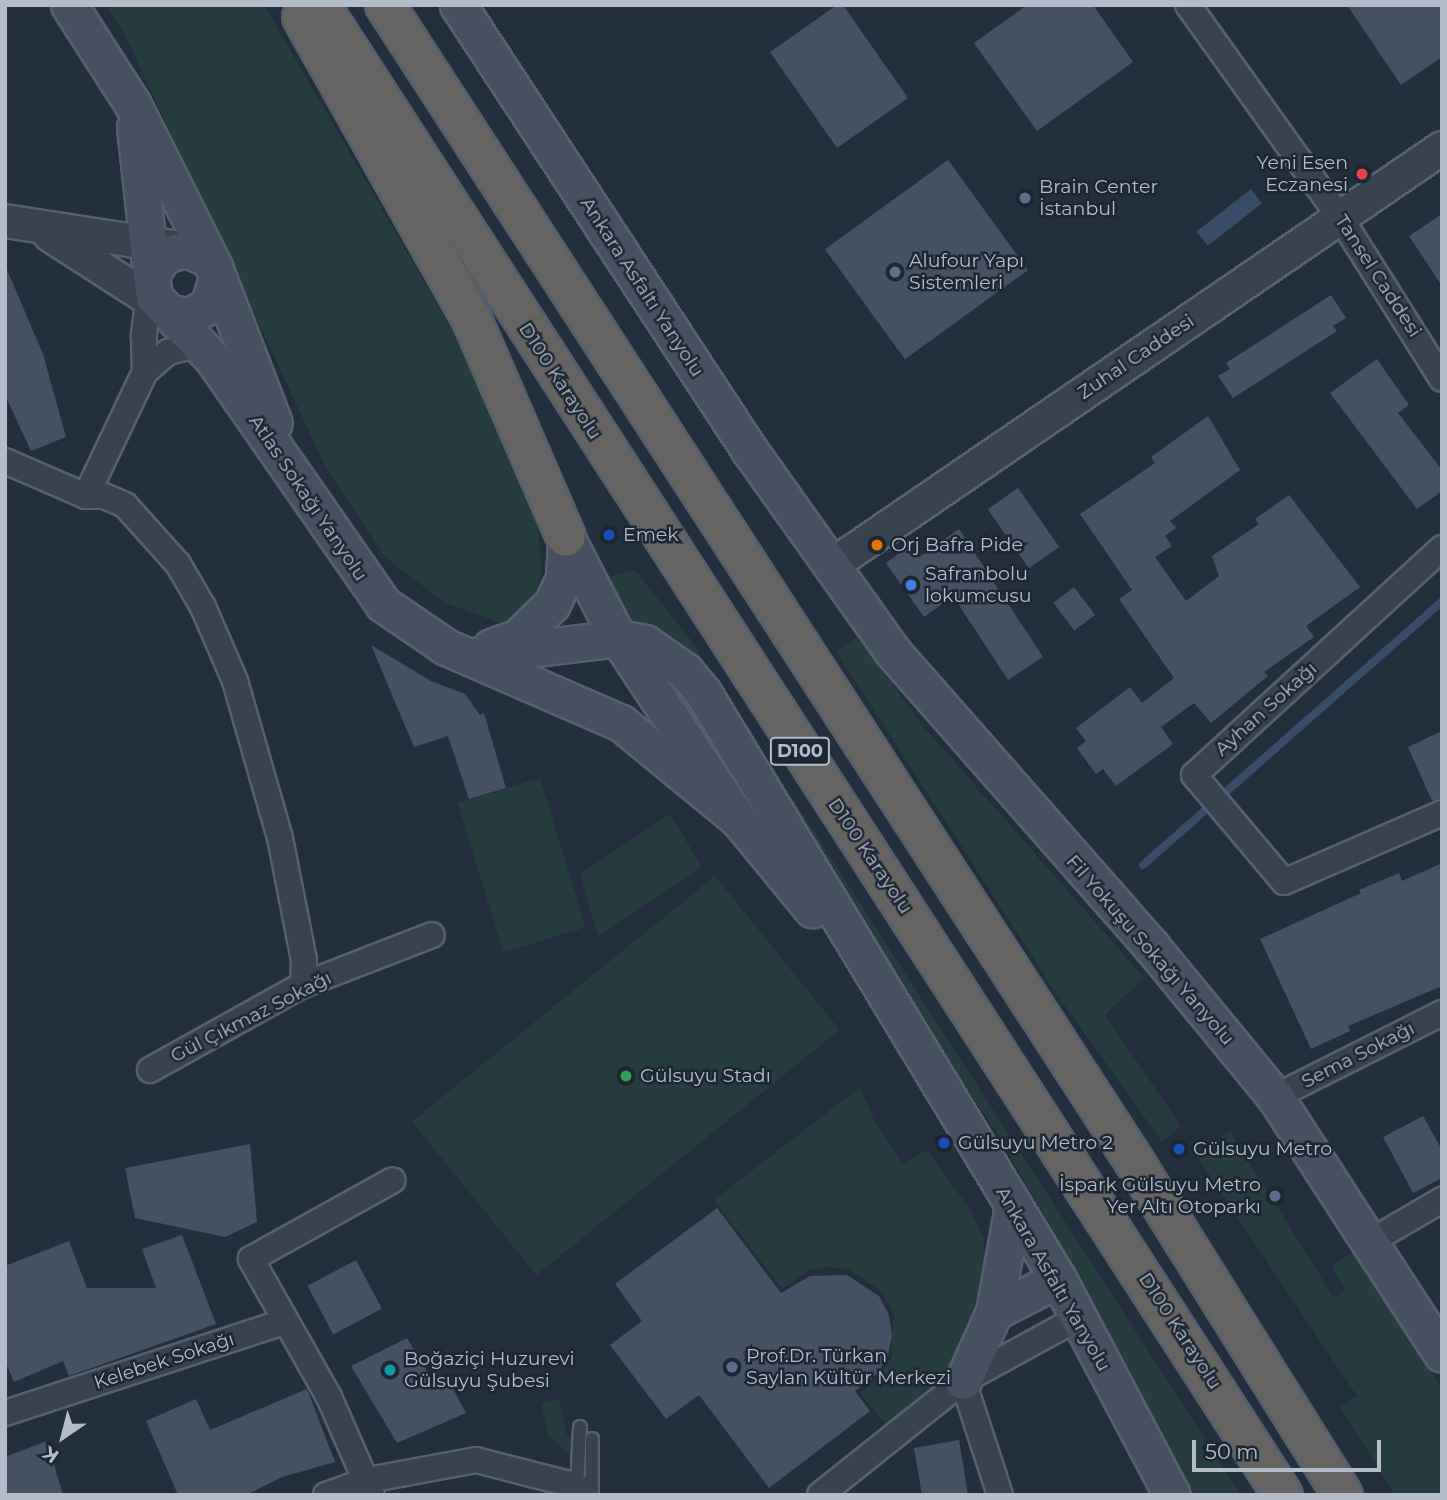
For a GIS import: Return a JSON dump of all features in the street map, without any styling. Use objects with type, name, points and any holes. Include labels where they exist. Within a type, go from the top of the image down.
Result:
[{"type":"highway","points":[[296,5],[332,77],[472,320],[566,537]]},
{"type":"highway","name":"D100 Karayolu","points":[[320,5],[551,368],[1264,1460],[1281,1495]]},
{"type":"highway","name":"D100","points":[[385,5],[1343,1495]]},
{"type":"highway","points":[[1261,1364],[1361,1495]]},
{"type":"main road","points":[[69,5],[132,103],[297,482]]},
{"type":"main road","name":"Ankara Asfaltı Yanyolu","points":[[458,5],[630,271],[831,566]]},
{"type":"main road","points":[[132,103],[155,287],[189,316],[208,306],[217,288],[200,258]]},
{"type":"main road","points":[[155,287],[164,255],[200,258]]},
{"type":"main road","name":"Atlas Sokağı Yanyolu","points":[[155,287],[201,344],[383,604],[426,636],[621,723],[738,819]]},
{"type":"main road","points":[[566,537],[618,638],[738,819],[828,930],[927,1068]]},
{"type":"main road","points":[[472,656],[517,636],[552,604],[564,578],[566,537]]},
{"type":"main road","name":"Fil Yokuşu Sokağı Yanyolu","points":[[831,566],[892,651],[954,725],[1151,946],[1275,1097],[1442,1354]]},
{"type":"main road","points":[[472,656],[618,638],[663,653],[704,694],[927,1068]]},
{"type":"main road","name":"Ankara Asfaltı Yanyolu","points":[[927,1068],[1058,1279],[1172,1495]]},
{"type":"main road","points":[[963,1381],[994,1312],[1013,1205]]},
{"type":"main road","points":[[994,1312],[1058,1279]]},
{"type":"street","name":"Tansel Caddesi","points":[[1188,5],[1340,217],[1442,379]]},
{"type":"street","name":"Zuhal Caddesi","points":[[831,566],[1442,148]]},
{"type":"street","points":[[5,221],[43,230],[155,287]]},
{"type":"street","points":[[43,230],[155,287]]},
{"type":"street","points":[[86,496],[145,372],[155,287]]},
{"type":"street","points":[[145,372],[168,352],[201,344]]},
{"type":"street","points":[[5,461],[86,496],[104,496],[125,505],[178,564],[204,607],[235,681],[280,838],[304,960],[303,985]]},
{"type":"street","name":"Ayhan Sokağı","points":[[1442,548],[1194,775],[1284,881],[1442,813]]},
{"type":"street","name":"Gül Çıkmaz Sokağı","points":[[150,1070],[303,985],[432,935]]},
{"type":"street","name":"Sema Sokağı","points":[[1275,1097],[1442,1013]]},
{"type":"street","points":[[370,1488],[329,1398],[283,1322],[251,1259],[393,1180]]},
{"type":"street","points":[[1368,1243],[1442,1200]]},
{"type":"street","points":[[820,1495],[963,1381],[1078,1318]]},
{"type":"street","name":"Kelebek Sokağı","points":[[5,1413],[283,1322]]},
{"type":"street","points":[[963,1381],[1000,1495]]},
{"type":"street","points":[[326,1495],[370,1488],[476,1460],[585,1492]]},
{"type":"lane","points":[[579,1427],[585,1492]]},
{"type":"lane","points":[[585,1492],[592,1440]]},
{"type":"green space","points":[[105,5],[264,5],[482,382],[535,501],[542,571],[532,604],[501,623],[445,603],[384,556],[325,466],[125,35]]},
{"type":"green space","points":[[635,570],[690,639],[1241,1495],[1194,1495],[1078,1275],[995,1130],[667,645],[633,623],[625,610],[610,577]]},
{"type":"green space","points":[[857,637],[923,726],[1144,978],[1105,1015],[1181,1126],[1162,1142],[1056,993],[836,651]]},
{"type":"green space","points":[[540,778],[586,927],[503,952],[458,803]]},
{"type":"green space","points":[[670,814],[702,867],[598,936],[580,874]]},
{"type":"green space","name":"Gülsuyu Stadı","points":[[715,876],[840,1030],[537,1275],[412,1121]]},
{"type":"green space","name":"Prof.Dr. Türkan Saylan Kültür Merkezi","points":[[860,1087],[875,1122],[903,1164],[927,1150],[971,1211],[984,1240],[986,1274],[960,1359],[946,1380],[886,1425],[860,1393],[879,1377],[891,1358],[894,1314],[882,1292],[848,1269],[828,1267],[807,1271],[782,1289],[714,1200]]},
{"type":"green space","points":[[1230,1131],[1334,1298],[1346,1290],[1331,1267],[1354,1251],[1442,1388],[1442,1495],[1395,1495],[1340,1407],[1357,1396],[1196,1155]]},
{"type":"green space","points":[[559,1399],[567,1435],[573,1440],[569,1454],[548,1435],[541,1403]]},
{"type":"water","points":[[1251,189],[1262,203],[1208,246],[1197,231]]},
{"type":"building","points":[[837,5],[843,5],[908,98],[837,148],[770,52]]},
{"type":"building","points":[[1027,5],[1093,5],[1133,62],[1037,131],[974,43]]},
{"type":"building","points":[[1347,5],[1442,5],[1442,57],[1401,85]]},
{"type":"building","points":[[948,160],[1028,270],[905,359],[825,249]]},
{"type":"building","points":[[1442,214],[1442,286],[1409,236]]},
{"type":"building","points":[[5,265],[43,354],[66,437],[31,451],[5,395]]},
{"type":"building","points":[[1331,295],[1346,318],[1333,326],[1337,331],[1233,398],[1218,376],[1230,369],[1226,363]]},
{"type":"building","points":[[1377,359],[1409,405],[1398,413],[1442,470],[1442,491],[1417,509],[1330,393]]},
{"type":"building","points":[[1208,416],[1240,470],[1170,521],[1176,528],[1165,536],[1172,546],[1155,557],[1186,601],[1219,576],[1212,556],[1259,524],[1255,519],[1289,495],[1360,587],[1306,626],[1314,637],[1264,672],[1268,676],[1211,723],[1194,703],[1161,727],[1173,744],[1116,786],[1103,769],[1096,774],[1077,748],[1086,741],[1076,728],[1130,687],[1142,703],[1174,678],[1119,599],[1132,590],[1080,514],[1155,463],[1151,457]]},
{"type":"building","points":[[1018,488],[1059,547],[1029,568],[988,509]]},
{"type":"building","points":[[959,529],[1043,657],[1008,680],[953,596],[924,617],[886,563],[909,546],[918,558]]},
{"type":"building","points":[[1074,587],[1095,615],[1074,631],[1053,603]]},
{"type":"building","points":[[371,645],[431,681],[465,694],[480,715],[484,713],[506,788],[469,799],[448,736],[414,747]]},
{"type":"building","points":[[1442,731],[1442,798],[1432,801],[1408,747]]},
{"type":"building","points":[[1442,863],[1442,986],[1348,1026],[1350,1031],[1311,1049],[1260,939],[1399,873],[1402,881]]},
{"type":"building","points":[[1423,1116],[1442,1150],[1442,1178],[1413,1193],[1383,1137]]},
{"type":"building","points":[[250,1144],[257,1222],[225,1237],[135,1218],[125,1168]]},
{"type":"building","name":"Prof.Dr. Türkan Saylan Kültür Merkezi","points":[[717,1208],[781,1293],[810,1276],[847,1275],[879,1296],[889,1315],[892,1335],[888,1356],[877,1374],[855,1391],[870,1411],[769,1488],[699,1395],[666,1419],[610,1345],[642,1321],[615,1284]]},
{"type":"building","points":[[182,1235],[216,1324],[69,1376],[63,1361],[14,1382],[5,1361],[5,1266],[69,1241],[87,1288],[156,1288],[142,1249]]},
{"type":"building","points":[[356,1260],[382,1309],[333,1334],[307,1286]]},
{"type":"building","points":[[407,1338],[434,1383],[446,1376],[466,1413],[397,1443],[351,1366]]},
{"type":"building","points":[[307,1389],[335,1462],[282,1477],[246,1495],[178,1495],[146,1421],[196,1399],[210,1430]]},
{"type":"building","points":[[959,1440],[968,1495],[922,1495],[914,1448]]},
{"type":"building","points":[[47,1441],[63,1495],[5,1495],[5,1457]]},
{"type":"waterway","points":[[1143,865],[1442,601]]},
{"type":"place","name":"Yeni Esen Eczanesi","points":[[1362,174]]},
{"type":"place","name":"Brain Center İstanbul","points":[[1025,198]]},
{"type":"place","name":"Alufour Yapı Sistemleri","points":[[895,272]]},
{"type":"place","name":"Emek","points":[[609,535]]},
{"type":"place","name":"Orj Bafra Pide","points":[[877,545]]},
{"type":"place","name":"Safranbolu lokumcusu","points":[[911,585]]},
{"type":"place","name":"Gülsuyu Stadı","points":[[626,1076]]},
{"type":"place","name":"Gülsuyu Metro 2","points":[[944,1143]]},
{"type":"place","name":"Gülsuyu Metro","points":[[1179,1149]]},
{"type":"place","name":"İspark Gülsuyu Metro Yer Altı Otoparkı","points":[[1275,1196]]},
{"type":"place","name":"Prof.Dr. Türkan Saylan Kültür Merkezi","points":[[732,1367]]},
{"type":"place","name":"Boğaziçi Huzurevi Gülsuyu Şubesi","points":[[390,1370]]}]
